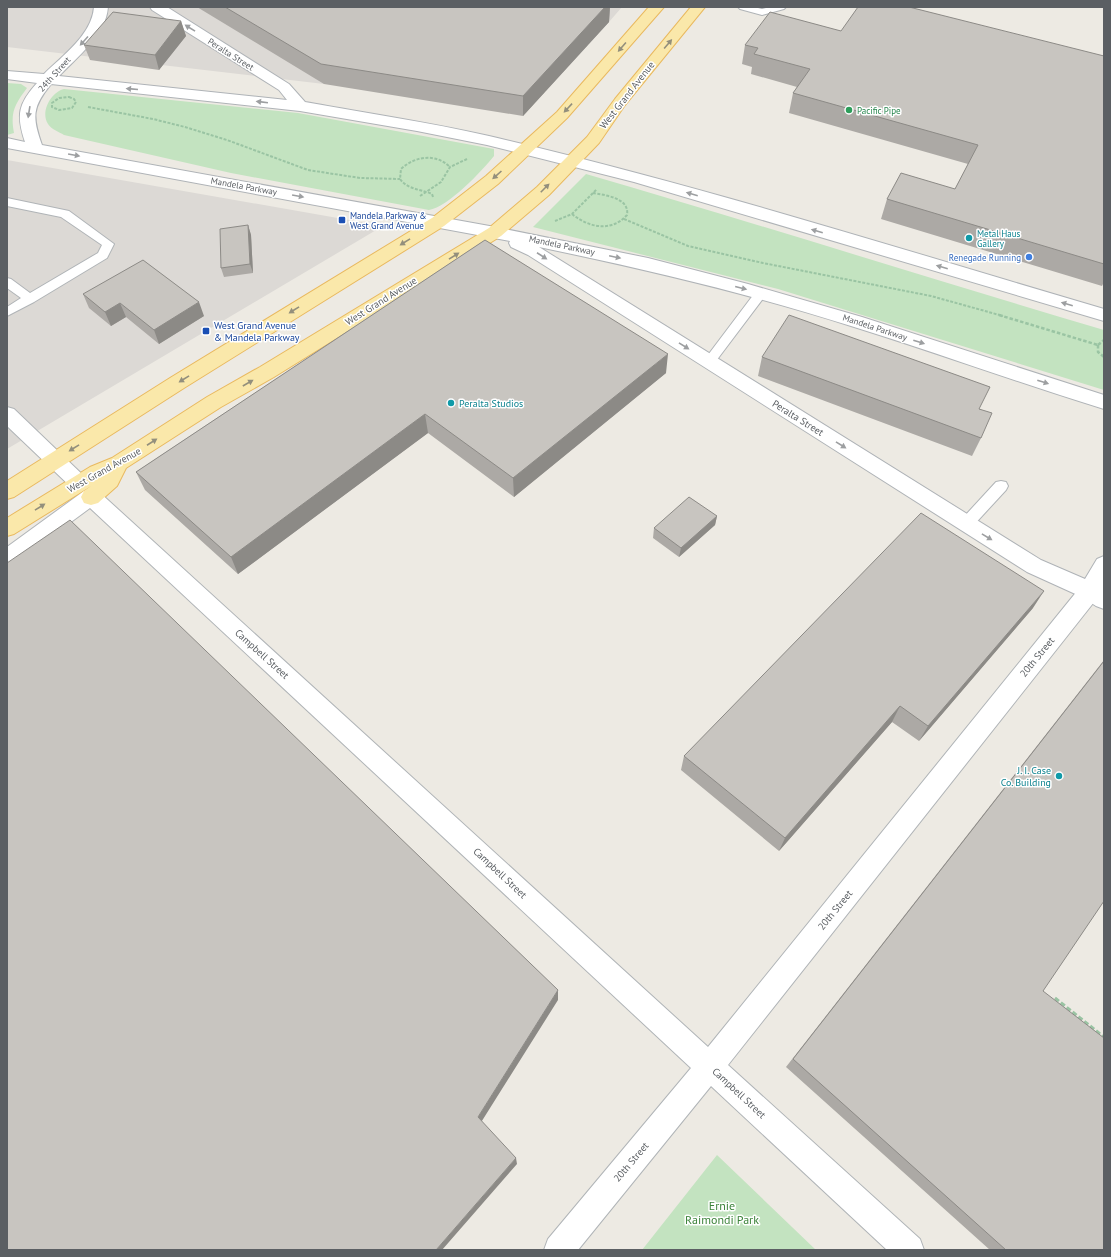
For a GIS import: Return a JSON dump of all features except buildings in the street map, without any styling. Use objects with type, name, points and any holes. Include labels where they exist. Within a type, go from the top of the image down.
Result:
[{"type":"main road","points":[[7,491],[438,222],[492,180],[526,149],[588,86],[657,7]]},
{"type":"main road","name":"West Grand Avenue","points":[[7,528],[85,490],[97,472],[119,463],[214,402],[267,372],[495,232],[512,219],[592,140],[620,102],[698,7]]},
{"type":"street","name":"24th Street","points":[[35,148],[28,127],[27,111],[34,96],[90,34],[99,19],[101,7]]},
{"type":"street","name":"Peralta Street","points":[[157,7],[284,87],[300,106]]},
{"type":"street","points":[[7,75],[47,81],[300,106],[417,126],[526,149],[639,178],[1104,315]]},
{"type":"street","name":"Mandela Parkway","points":[[7,143],[495,232],[648,264],[761,293],[856,321],[1104,402]]},
{"type":"street","name":"Peralta Street","points":[[495,232],[534,251],[1034,566],[1097,596]]},
{"type":"street","name":"Campbell Street","points":[[7,414],[85,490],[909,1250]]},
{"type":"street","points":[[7,482],[55,460]]},
{"type":"street","name":"West Grand Avenue","points":[[7,558],[85,490]]},
{"type":"street","name":"20th Street","points":[[559,1250],[1097,596],[1104,565]]},
{"type":"lane","points":[[743,7],[762,12],[781,7]]},
{"type":"lane","points":[[7,202],[65,214],[108,244],[103,255],[7,312]]},
{"type":"lane","points":[[7,282],[30,299]]},
{"type":"lane","points":[[709,362],[761,293]]},
{"type":"lane","points":[[966,524],[1001,486]]},
{"type":"path","points":[[83,106],[153,119],[185,127],[227,140],[308,170],[360,178],[400,179]]},
{"type":"path","points":[[419,196],[425,190],[437,185],[446,178],[450,167],[471,157]]},
{"type":"path","points":[[425,190],[406,186],[400,179],[400,169],[407,163],[414,160],[434,158],[447,162],[450,167]]},
{"type":"path","points":[[554,222],[572,214],[601,185]]},
{"type":"path","points":[[572,214],[583,222],[600,228],[615,225],[624,220],[627,214],[627,208],[624,203],[612,196],[593,193]]},
{"type":"path","points":[[624,220],[688,246],[770,265],[931,296],[1058,332],[1098,345]]},
{"type":"path","points":[[1098,345],[1104,340]]},
{"type":"path","points":[[1098,345],[1098,352],[1104,357]]},
{"type":"path","points":[[1055,998],[1104,1037]]},
{"type":"shaded area","points":[[7,7],[622,7],[609,22],[324,84],[7,47]]},
{"type":"shaded area","points":[[7,160],[383,226],[7,449]]},
{"type":"green space","points":[[7,83],[21,84],[27,88],[14,109],[14,133],[7,135]]},
{"type":"green space","points":[[64,89],[298,113],[494,149],[494,156],[455,196],[429,210],[231,173],[64,135],[49,126],[45,114],[51,98],[59,91]]},
{"type":"green space","points":[[586,174],[1104,330],[1104,390],[778,289],[533,227]]},
{"type":"green space","name":"Ernie Raimondi Park","points":[[717,1155],[816,1250],[642,1250]]},
{"type":"place","name":"Pacific Pipe","points":[[849,110]]},
{"type":"place","name":"Mandela Parkway & West Grand Avenue","points":[[342,220]]},
{"type":"place","name":"Metal Haus Gallery","points":[[969,238]]},
{"type":"place","name":"Renegade Running","points":[[1029,257]]},
{"type":"place","name":"West Grand Avenue & Mandela Parkway","points":[[206,331]]},
{"type":"place","name":"Peralta Studios","points":[[451,403]]},
{"type":"place","name":"J. I. Case Co. Building","points":[[1059,776]]}]
